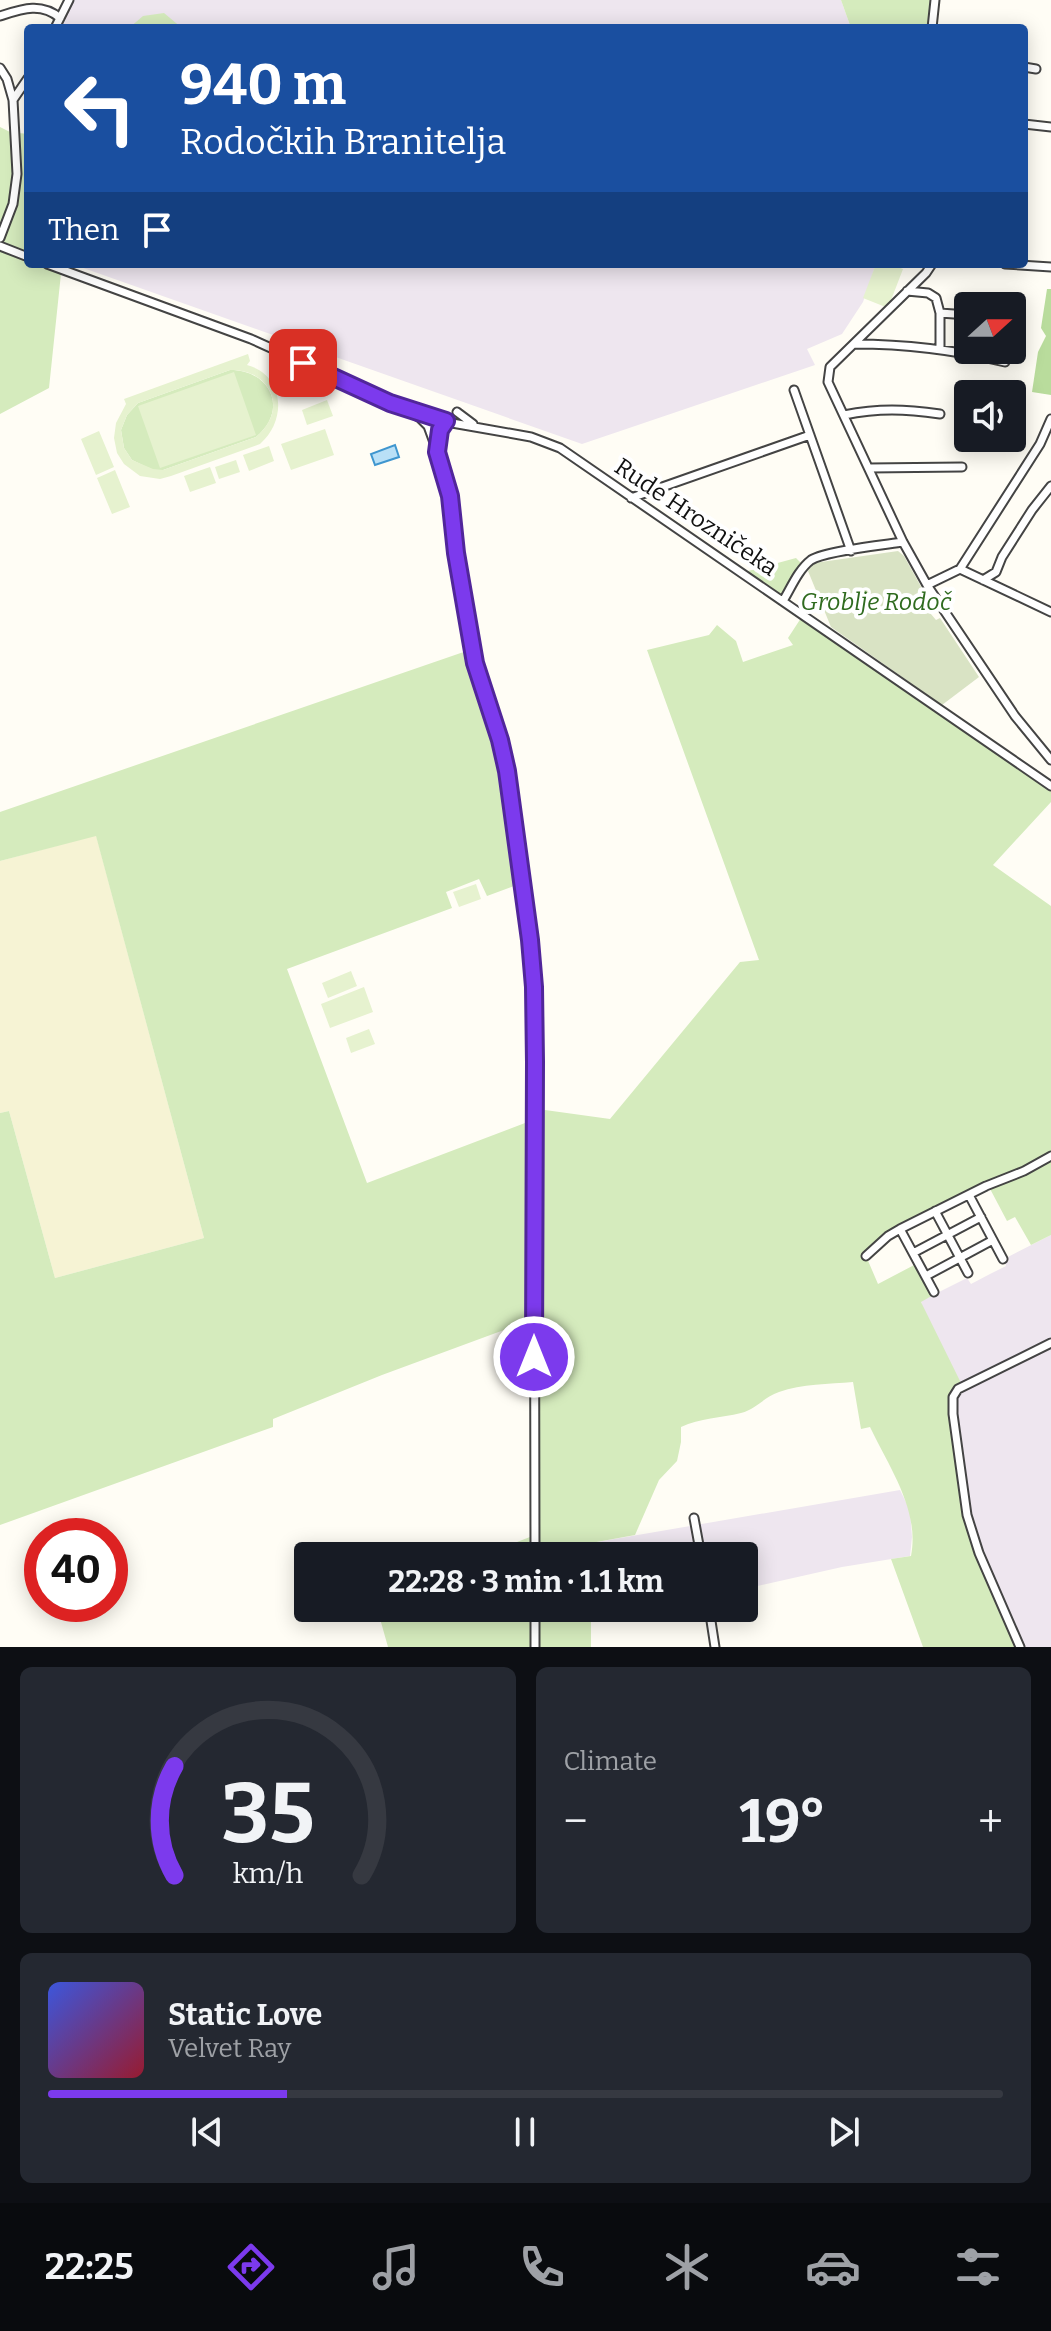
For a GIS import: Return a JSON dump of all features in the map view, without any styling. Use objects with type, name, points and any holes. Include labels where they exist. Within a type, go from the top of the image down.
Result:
[{"type":"street","points":[[57,24],[69,0]]},
{"type":"street","points":[[932,24],[935,0]]},
{"type":"street","points":[[0,16],[40,7],[60,18]]},
{"type":"street","points":[[0,68],[13,100],[17,184],[0,238]]},
{"type":"street","points":[[1028,68],[1036,69]]},
{"type":"street","points":[[13,100],[24,84]]},
{"type":"street","points":[[1028,124],[1051,127]]},
{"type":"street","points":[[0,246],[24,255]]},
{"type":"street","points":[[1028,266],[1051,267]]},
{"type":"street","points":[[58,268],[251,339],[395,404],[420,418],[431,433],[450,496],[457,566],[475,663],[507,771],[534,987],[535,1542]]},
{"type":"street","points":[[928,268],[828,371],[828,382],[903,542],[927,585],[1015,716],[1051,760]]},
{"type":"street","points":[[907,291],[934,295],[938,302],[940,349]]},
{"type":"street","points":[[940,313],[954,314]]},
{"type":"street","points":[[854,344],[900,344],[954,352]]},
{"type":"street","points":[[794,390],[851,551]]},
{"type":"street","name":"Rude Hrozničeka","points":[[395,404],[441,420],[547,441],[560,448],[1051,786]]},
{"type":"street","points":[[844,415],[901,409],[940,414]]},
{"type":"street","points":[[457,412],[482,428]]},
{"type":"street","points":[[927,585],[960,569],[1040,444],[1051,419]]},
{"type":"street","points":[[431,433],[433,423],[441,420],[437,452]]},
{"type":"street","points":[[631,498],[810,435]]},
{"type":"street","points":[[869,468],[962,467]]},
{"type":"street","points":[[983,580],[996,572],[1032,510],[1051,486]]},
{"type":"street","points":[[783,601],[801,571],[823,554],[903,542]]},
{"type":"street","points":[[960,569],[1051,612]]},
{"type":"street","points":[[866,1256],[900,1229],[1051,1156]]},
{"type":"street","points":[[969,1195],[1003,1259]]},
{"type":"street","points":[[935,1211],[968,1273]]},
{"type":"street","points":[[913,1253],[981,1217]]},
{"type":"street","points":[[900,1229],[934,1292]]},
{"type":"street","points":[[926,1276],[993,1240]]},
{"type":"street","points":[[1020,1647],[979,1553],[967,1515],[954,1434],[953,1397],[958,1389],[1051,1343]]},
{"type":"street","points":[[694,1518],[698,1542]]},
{"type":"street","points":[[535,1622],[535,1647]]},
{"type":"street","points":[[711,1622],[715,1647]]},
{"type":"shaded area","points":[[70,0],[841,0],[850,24],[59,24]]},
{"type":"shaded area","points":[[83,268],[875,268],[863,302],[842,334],[807,349],[815,365],[582,444]]},
{"type":"shaded area","points":[[96,835],[204,1238],[55,1278],[9,1111],[0,1113],[0,861]]},
{"type":"shaded area","points":[[1051,1235],[1051,1647],[1020,1647],[979,1553],[921,1301],[967,1278],[971,1284],[1006,1266],[1004,1259]]},
{"type":"shaded area","points":[[900,1490],[910,1510],[912,1537],[910,1556],[758,1586],[758,1542],[597,1542]]},
{"type":"green space","points":[[841,0],[933,0],[930,24],[850,24]]},
{"type":"green space","points":[[164,13],[177,24],[134,24],[143,16]]},
{"type":"green space","points":[[0,127],[24,134],[24,268],[62,268],[49,388],[0,414]]},
{"type":"green space","points":[[874,268],[903,269],[888,308],[863,298]]},
{"type":"green space","points":[[1047,289],[1051,289],[1051,395],[1032,392],[1038,352],[1046,336],[1041,328]]},
{"type":"green space","points":[[248,354],[250,361],[247,365],[260,370],[275,388],[278,412],[269,434],[260,444],[160,479],[140,476],[124,464],[117,453],[114,438],[116,423],[126,404],[124,399]],"holes":[[[230,370],[256,376],[271,393],[272,415],[256,437],[163,470],[132,460],[124,448],[121,430],[127,415],[138,403]]]},
{"type":"green space","points":[[230,370],[256,377],[271,393],[272,415],[256,437],[163,470],[153,470],[132,460],[124,448],[121,430],[127,415],[138,403]]},
{"type":"green space","points":[[234,372],[256,435],[160,468],[138,406]]},
{"type":"green space","points":[[327,400],[333,416],[307,425],[302,410]]},
{"type":"green space","points":[[325,429],[334,455],[291,470],[281,444]]},
{"type":"green space","points":[[99,431],[114,467],[96,475],[81,439]]},
{"type":"green space","points":[[269,446],[274,461],[249,471],[243,455]]},
{"type":"green space","points":[[236,460],[240,472],[219,479],[215,467]]},
{"type":"green space","points":[[210,467],[216,483],[190,492],[184,476]]},
{"type":"green space","points":[[115,470],[130,507],[112,514],[97,478]]},
{"type":"green space","name":"Groblje Rodoč","points":[[898,551],[904,556],[929,601],[925,607],[936,620],[940,618],[979,677],[942,705],[831,627],[808,571],[814,563]]},
{"type":"green space","points":[[796,558],[805,567],[783,601],[747,577],[748,571]]},
{"type":"green space","points":[[803,615],[1051,786],[1051,802],[993,865],[1051,906],[1051,1235],[1031,1245],[1015,1217],[1007,1221],[988,1185],[888,1236],[866,1256],[878,1284],[918,1263],[935,1294],[921,1302],[961,1383],[953,1397],[967,1515],[1020,1647],[923,1647],[891,1559],[911,1556],[913,1539],[907,1506],[870,1427],[861,1429],[853,1382],[788,1389],[741,1413],[681,1427],[677,1461],[659,1480],[635,1535],[596,1542],[517,1542],[535,1535],[534,1319],[273,1419],[273,1427],[0,1525],[0,1113],[9,1111],[55,1278],[204,1238],[96,836],[0,861],[0,812],[481,646],[488,682],[514,761],[530,880],[487,896],[479,879],[446,892],[452,908],[287,969],[367,1183],[525,1123],[545,1110],[610,1119],[740,962],[759,960],[647,650],[709,635],[717,625],[736,641],[743,662],[793,645],[788,638]]},
{"type":"green space","points":[[476,884],[481,899],[459,907],[453,892]]},
{"type":"green space","points":[[351,971],[357,986],[328,998],[322,983]]},
{"type":"green space","points":[[364,987],[373,1012],[330,1028],[321,1004]]},
{"type":"green space","points":[[369,1029],[375,1044],[351,1053],[346,1038]]},
{"type":"green space","points":[[381,1622],[591,1622],[591,1647],[388,1647]]},
{"type":"water","points":[[395,445],[399,457],[375,465],[371,454]]},
{"type":"route","points":[[303,363],[390,403],[446,421],[440,430],[437,452],[450,496],[463,601],[475,663],[507,771],[530,940],[535,1062],[534,1357]]}]
